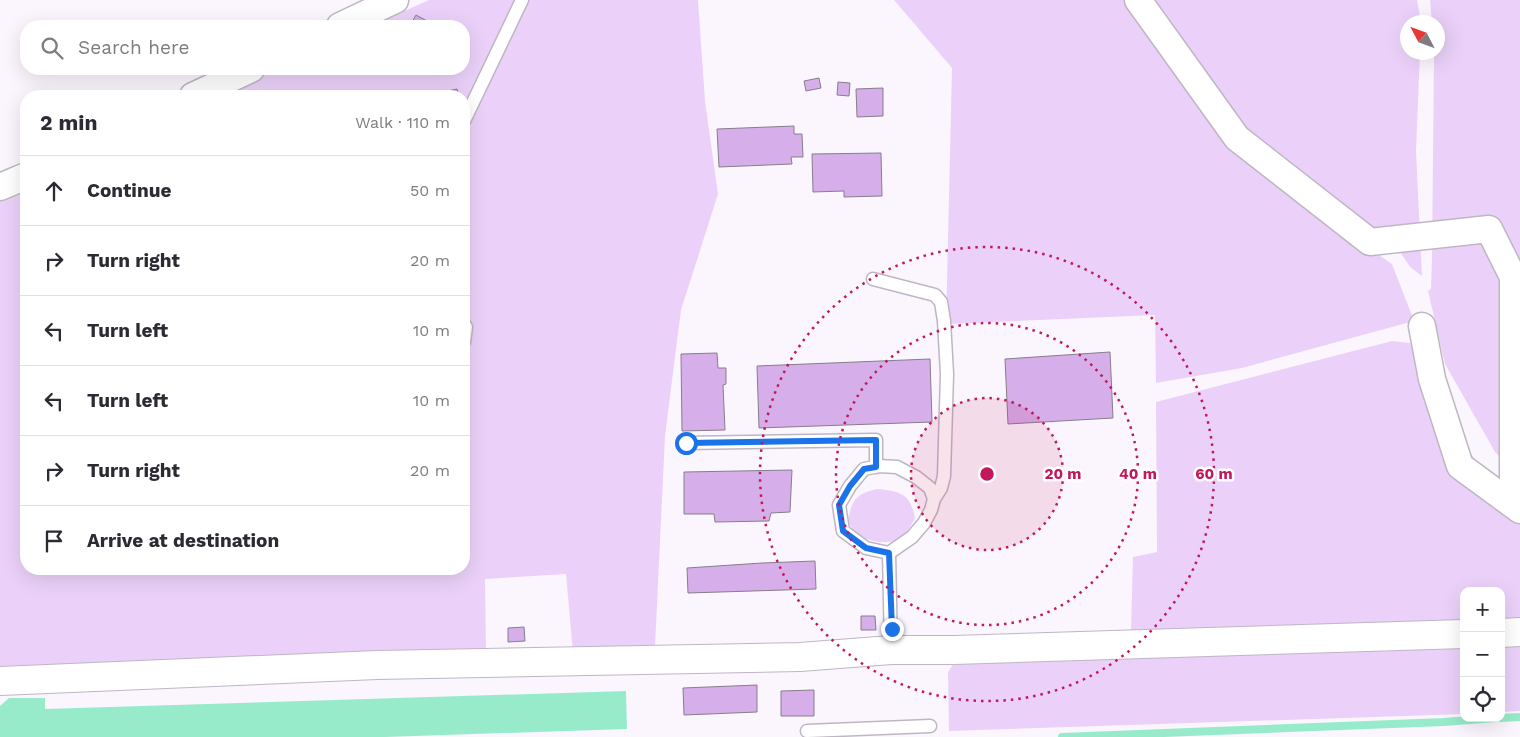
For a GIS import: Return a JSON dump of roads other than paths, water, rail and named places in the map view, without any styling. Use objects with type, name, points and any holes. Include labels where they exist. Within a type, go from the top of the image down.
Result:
[{"type":"street","points":[[353,20],[396,0]]},
{"type":"street","points":[[1138,0],[1236,138],[1370,242],[1489,229],[1513,277],[1516,506]]},
{"type":"street","points":[[207,90],[238,75]]},
{"type":"street","points":[[0,187],[20,179]]},
{"type":"street","points":[[1422,326],[1432,379],[1460,466],[1516,506]]},
{"type":"street","points":[[1505,632],[1520,632]]},
{"type":"street","points":[[0,681],[377,665],[800,657],[891,650],[954,650],[1460,634]]},
{"type":"lane","points":[[470,108],[522,0]]},
{"type":"lane","points":[[873,279],[935,295],[941,302],[947,374],[944,476],[924,524],[912,536],[889,553],[866,548],[843,531],[839,505],[850,486],[864,469],[897,467],[916,477],[930,488],[934,499]]},
{"type":"lane","points":[[686,443],[876,440],[876,467]]},
{"type":"lane","points":[[889,553],[891,650]]},
{"type":"lane","points":[[807,731],[930,726]]},
{"type":"waterway","points":[[1505,718],[1520,717]]},
{"type":"waterway","points":[[1062,737],[1460,721]]}]
